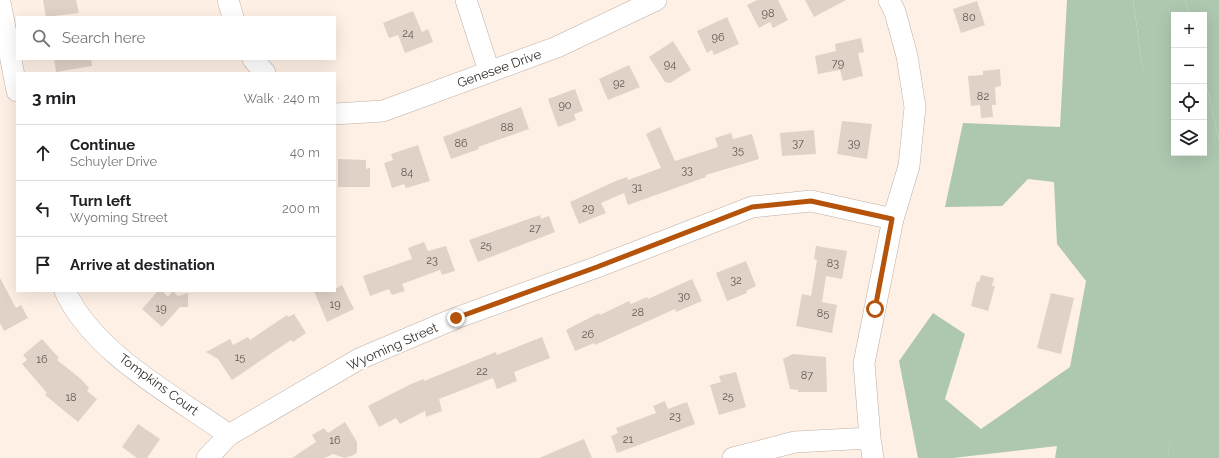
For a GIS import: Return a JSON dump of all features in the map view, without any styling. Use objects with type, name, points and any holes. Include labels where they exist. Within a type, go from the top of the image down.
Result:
[{"type":"street","points":[[228,0],[233,16]]},
{"type":"street","points":[[466,0],[489,71]]},
{"type":"street","name":"Genesee Drive","points":[[336,114],[383,111],[557,47],[656,0]]},
{"type":"street","points":[[733,458],[796,442],[871,448],[864,363],[892,219],[909,166],[915,107],[907,56],[895,12],[889,0]]},
{"type":"street","points":[[0,2],[5,59],[16,88]]},
{"type":"street","points":[[254,60],[265,72]]},
{"type":"street","name":"Wyoming Street","points":[[207,458],[229,435],[359,359],[456,318],[597,267],[752,207],[811,201],[892,219]]},
{"type":"street","name":"Tompkins Court","points":[[66,292],[95,335],[134,369],[229,435]]},
{"type":"green space","points":[[1067,0],[1133,0],[1143,71],[1185,249],[1167,410],[1169,458],[1055,458],[1057,446],[953,458],[918,458],[899,361],[933,313],[965,334],[945,399],[981,429],[1070,367],[1086,281],[1057,244],[1054,182],[1028,179],[1002,206],[945,207],[963,123],[1060,127]]},
{"type":"green space","points":[[1133,0],[1185,0],[1189,12],[1171,12],[1171,156],[1207,156],[1207,88],[1219,140],[1219,458],[1169,458],[1143,71]]},
{"type":"green space","points":[[1185,0],[1219,0],[1219,140],[1207,88],[1207,12],[1189,12]]},
{"type":"building","points":[[43,0],[76,0],[79,13],[46,16]]},
{"type":"building","points":[[757,0],[778,0],[788,20],[773,28],[770,22],[759,28],[747,5]]},
{"type":"building","points":[[805,0],[846,0],[814,17]]},
{"type":"building","points":[[977,1],[985,25],[961,33],[953,9]]},
{"type":"building","points":[[413,11],[422,32],[428,29],[433,42],[405,53],[398,35],[389,38],[383,23]]},
{"type":"building","points":[[727,17],[739,44],[714,55],[712,50],[707,53],[697,31]]},
{"type":"building","points":[[861,38],[864,52],[858,53],[863,76],[843,81],[840,70],[818,74],[815,56],[836,51],[835,44]]},
{"type":"building","points":[[673,41],[691,70],[670,83],[665,82],[649,57]]},
{"type":"building","points":[[54,60],[91,60],[92,66],[56,72]]},
{"type":"building","points":[[629,65],[640,87],[608,100],[599,79]]},
{"type":"building","points":[[1000,69],[1001,86],[995,87],[996,105],[992,105],[993,117],[981,118],[980,105],[971,106],[968,76],[983,75],[983,71]]},
{"type":"building","points":[[575,89],[583,111],[574,114],[576,120],[558,127],[548,99]]},
{"type":"building","points":[[521,107],[529,129],[478,147],[479,149],[451,159],[443,137]]},
{"type":"building","points":[[842,121],[872,124],[867,159],[837,154]]},
{"type":"building","points":[[660,127],[675,161],[718,147],[715,138],[731,133],[733,139],[752,134],[759,159],[706,175],[706,177],[628,205],[624,193],[601,203],[606,213],[579,224],[570,202],[618,180],[627,177],[628,180],[661,168],[646,134]]},
{"type":"building","points":[[814,130],[816,154],[782,156],[780,133]]},
{"type":"building","points":[[418,145],[430,181],[406,188],[404,184],[392,188],[384,163],[393,160],[391,154]]},
{"type":"building","points":[[338,159],[366,160],[366,169],[370,168],[370,187],[338,187]]},
{"type":"building","points":[[540,215],[541,219],[549,216],[555,232],[478,262],[469,240]]},
{"type":"building","points":[[424,242],[428,251],[446,246],[455,271],[442,275],[440,270],[402,284],[405,291],[392,295],[389,289],[370,296],[363,276],[412,259],[408,248]]},
{"type":"building","points":[[816,246],[847,251],[842,279],[826,276],[822,302],[837,305],[832,333],[796,326],[802,294],[811,296],[817,260],[814,259]]},
{"type":"building","points":[[746,261],[756,286],[746,291],[747,293],[727,301],[716,273]]},
{"type":"building","points":[[981,275],[994,278],[992,286],[995,286],[988,311],[971,306],[977,281],[979,282]]},
{"type":"building","points":[[0,278],[16,308],[21,305],[28,318],[4,331],[0,323]]},
{"type":"building","points":[[692,279],[702,301],[676,312],[675,309],[595,345],[594,343],[575,351],[566,330],[599,313],[600,315],[629,301],[631,304],[647,297],[648,299]]},
{"type":"building","points":[[342,285],[354,309],[327,322],[314,292],[336,292],[336,288]]},
{"type":"building","points":[[157,292],[163,292],[168,297],[172,292],[178,296],[188,293],[188,307],[180,307],[162,327],[142,309]]},
{"type":"building","points":[[1051,293],[1074,298],[1061,354],[1037,348]]},
{"type":"building","points":[[294,314],[306,333],[293,342],[291,340],[232,380],[218,359],[206,352],[230,339],[233,345],[248,337],[250,340],[287,315],[288,317]]},
{"type":"building","points":[[542,337],[550,358],[514,372],[517,381],[497,389],[493,378],[439,399],[442,411],[426,417],[425,411],[400,424],[396,418],[379,427],[368,406],[411,384],[424,379],[424,381],[496,352],[497,355]]},
{"type":"building","points":[[42,339],[59,358],[57,360],[81,379],[89,388],[87,391],[97,399],[78,422],[45,395],[47,393],[22,364],[27,360],[23,355]]},
{"type":"building","points":[[793,354],[826,357],[827,392],[798,392],[798,390],[790,389],[783,359]]},
{"type":"building","points":[[736,372],[746,407],[719,415],[710,385],[721,382],[719,376]]},
{"type":"building","points":[[665,401],[668,409],[687,402],[695,424],[617,453],[611,436],[618,433],[616,428],[656,413],[653,406]]},
{"type":"building","points":[[345,422],[357,442],[357,452],[354,455],[345,458],[333,454],[325,458],[292,458],[316,442],[312,435],[324,428],[328,433]]},
{"type":"building","points":[[138,424],[160,439],[147,458],[137,458],[122,447]]},
{"type":"building","points":[[584,439],[592,458],[539,458]]},
{"type":"route","points":[[456,318],[597,267],[752,207],[811,201],[892,219],[875,309]]}]
